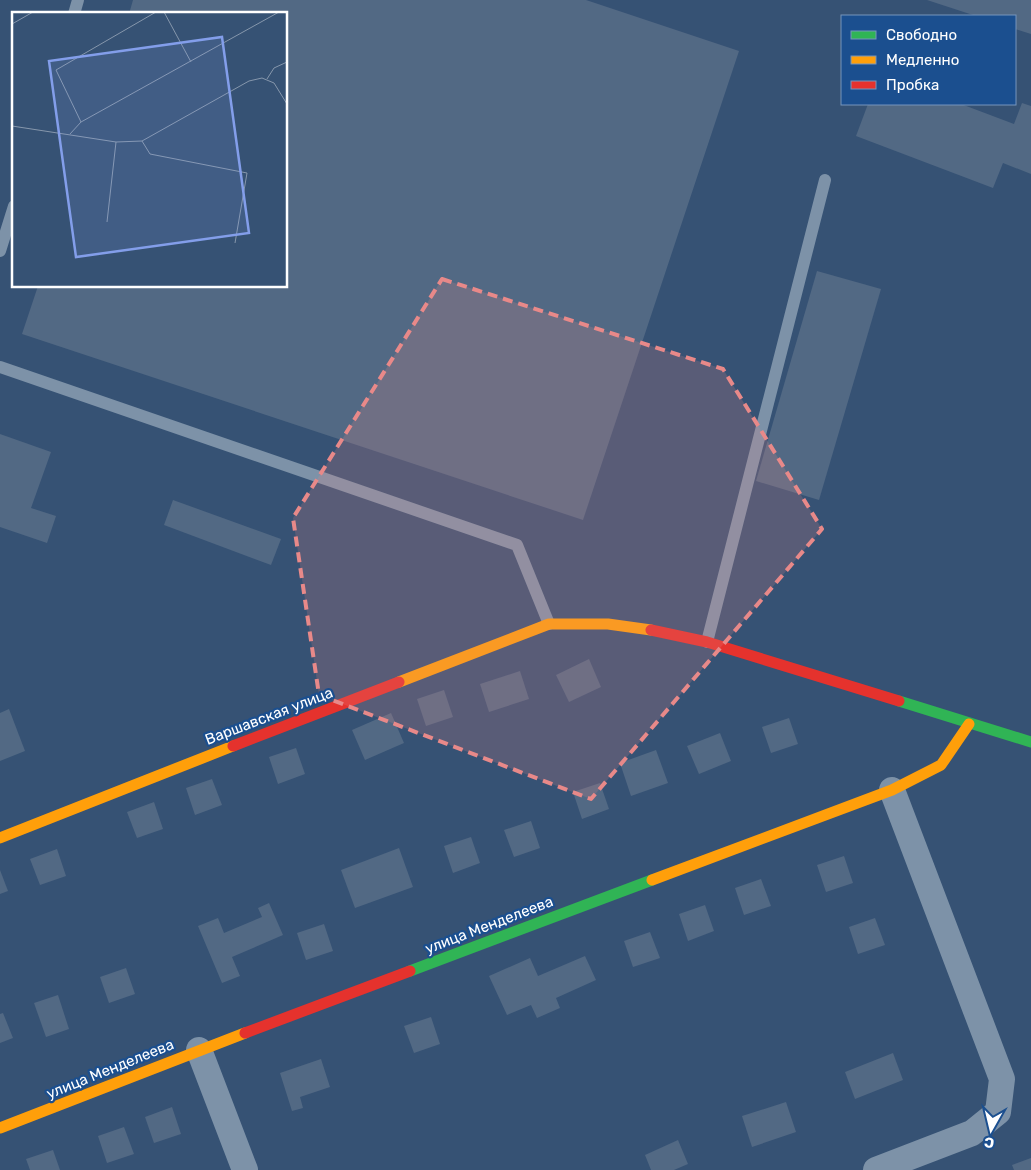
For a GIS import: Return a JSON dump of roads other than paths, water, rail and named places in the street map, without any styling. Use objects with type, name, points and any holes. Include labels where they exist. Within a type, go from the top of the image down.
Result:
[{"type":"main road","points":[[549,624],[608,624],[663,632],[707,642],[1031,742]]},
{"type":"main road","name":"Варшавская улица","points":[[0,838],[108,794],[549,624]]},
{"type":"main road","name":"улица Менделеева","points":[[0,1128],[199,1050],[892,790],[941,765],[969,724]]},
{"type":"street","points":[[876,1170],[972,1133],[998,1112],[1002,1079],[892,790]]},
{"type":"street","points":[[199,1050],[246,1170]]},
{"type":"lane","points":[[707,642],[826,180]]},
{"type":"lane","points":[[0,250],[12,212]]},
{"type":"lane","points":[[0,367],[517,545],[549,624]]}]
